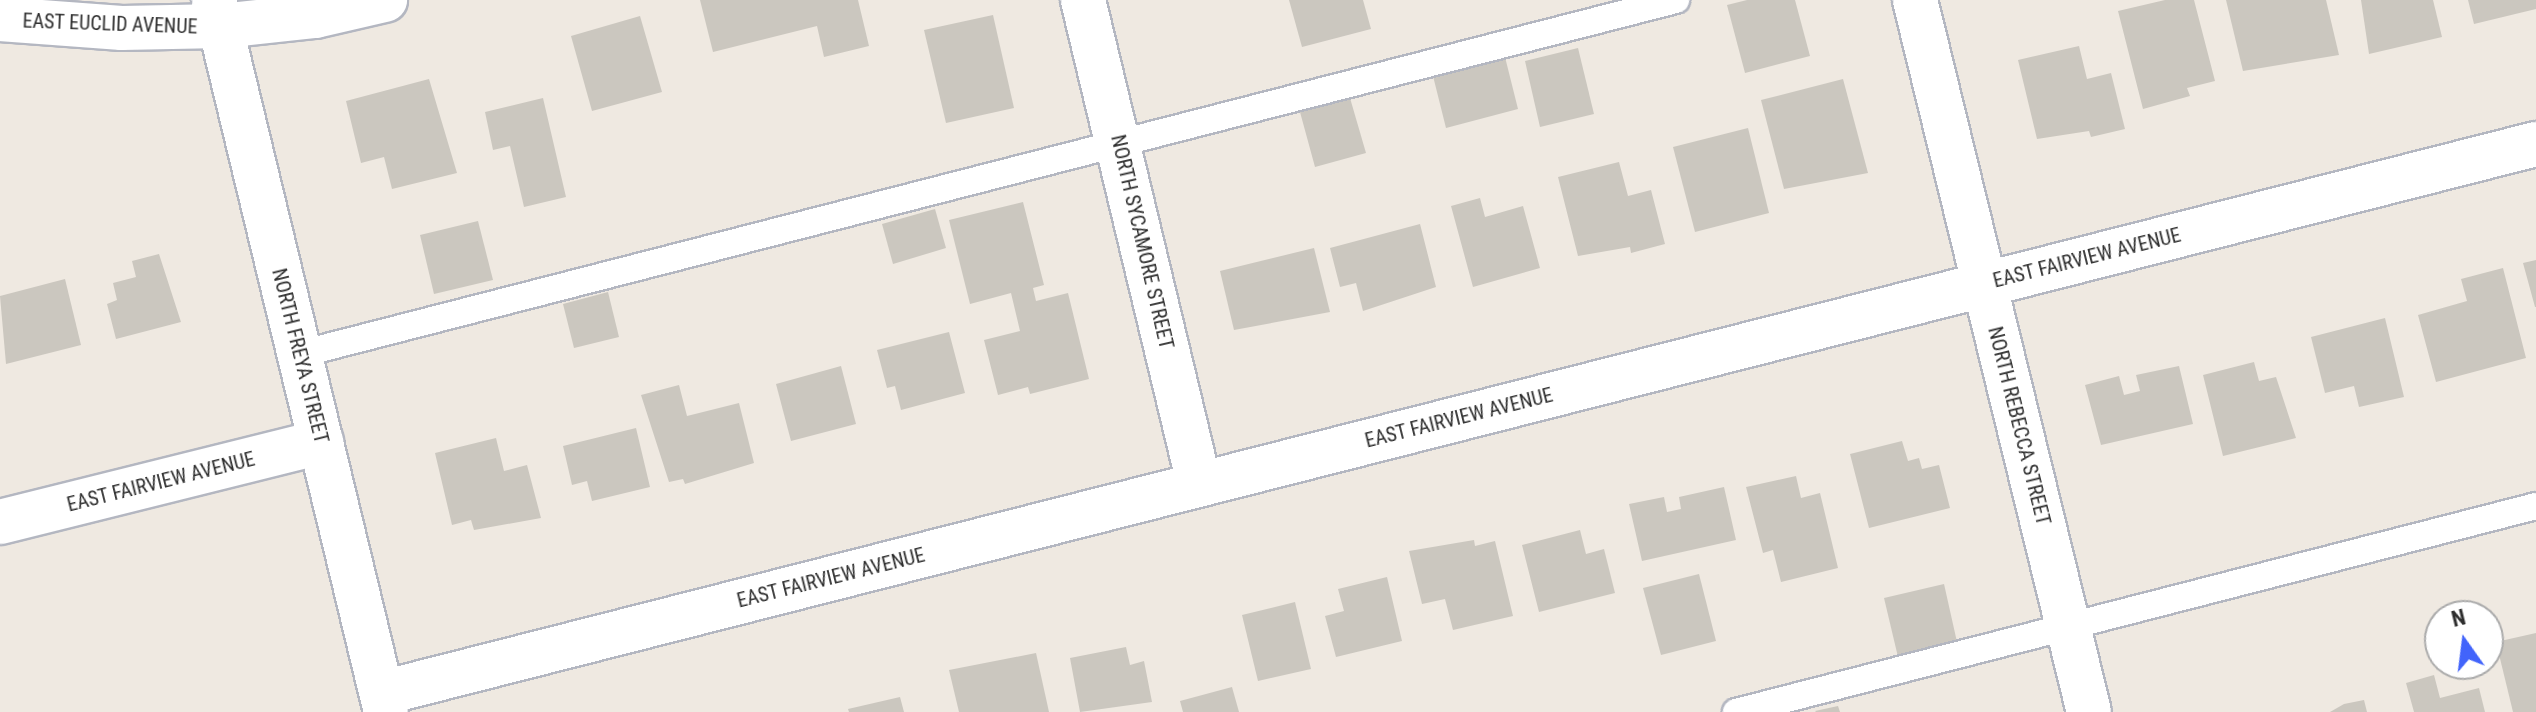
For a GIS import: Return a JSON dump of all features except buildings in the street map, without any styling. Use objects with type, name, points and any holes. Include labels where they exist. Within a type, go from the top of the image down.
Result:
[{"type":"street","name":"EAST EUCLID AVENUE","points":[[0,19],[122,28],[218,13],[315,16],[385,0]]},
{"type":"street","name":"NORTH SYCAMORE STREET","points":[[1083,0],[1199,484]]},
{"type":"street","name":"NORTH REBECCA STREET","points":[[1915,0],[2089,712]]},
{"type":"street","name":"NORTH FREYA STREET","points":[[218,13],[384,702]]},
{"type":"street","name":"EAST FAIRVIEW AVENUE","points":[[384,702],[1199,484],[2536,144]]},
{"type":"street","name":"EAST FAIRVIEW AVENUE","points":[[0,522],[321,442]]},
{"type":"lane","points":[[300,354],[1676,0]]},
{"type":"lane","points":[[1736,712],[2536,506]]}]
